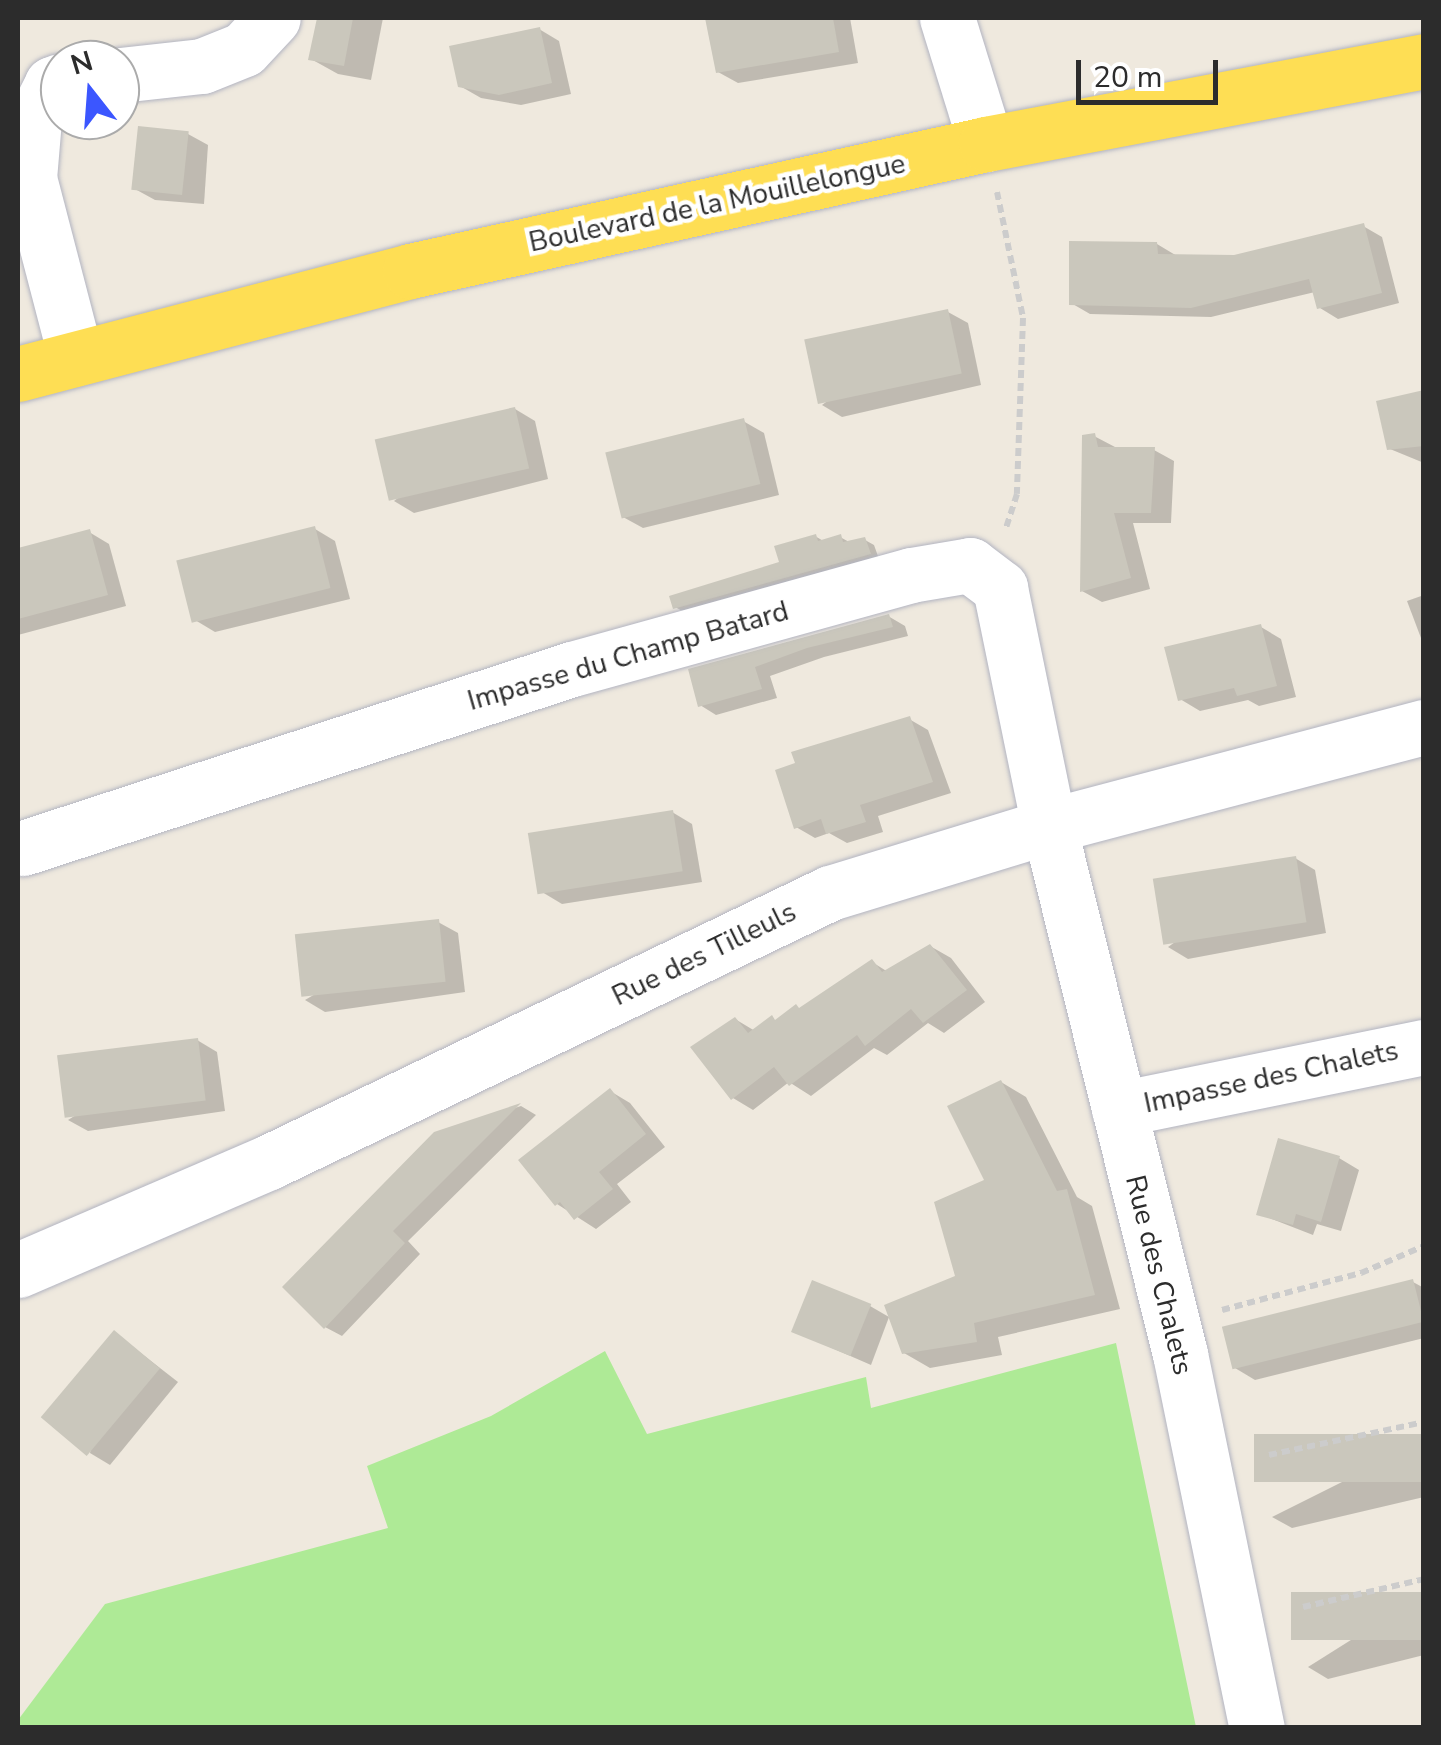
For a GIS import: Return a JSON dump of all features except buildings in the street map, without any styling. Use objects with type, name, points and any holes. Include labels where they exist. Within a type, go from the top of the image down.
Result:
[{"type":"main road","name":"Boulevard de la Mouillelongue","points":[[18,374],[410,271],[986,144],[1424,61]]},
{"type":"street","points":[[140,73],[202,66],[244,49],[273,18]]},
{"type":"street","points":[[947,18],[986,144]]},
{"type":"street","points":[[40,107],[34,119],[29,178],[76,358]]},
{"type":"street","name":"Impasse du Champ Batard","points":[[22,848],[591,664],[911,575],[970,564],[988,578]]},
{"type":"street","points":[[988,578],[1000,588],[1048,826]]},
{"type":"street","name":"Rue des Tilleuls","points":[[18,1270],[268,1162],[830,892],[1048,826],[1424,728]]},
{"type":"street","name":"Rue des Chalets","points":[[1048,826],[1172,1324],[1257,1728]]},
{"type":"street","name":"Impasse des Chalets","points":[[1119,1109],[1424,1047]]},
{"type":"path","points":[[986,144],[1023,318],[1018,494],[988,578]]},
{"type":"path","points":[[1172,1324],[1361,1274],[1424,1246]]},
{"type":"path","points":[[1269,1455],[1424,1422]]},
{"type":"path","points":[[1303,1607],[1424,1579]]},
{"type":"green space","points":[[1116,1343],[1196,1727],[18,1727],[18,1720],[105,1604],[388,1528],[367,1466],[491,1416],[605,1351],[647,1434],[866,1377],[871,1408]]}]
